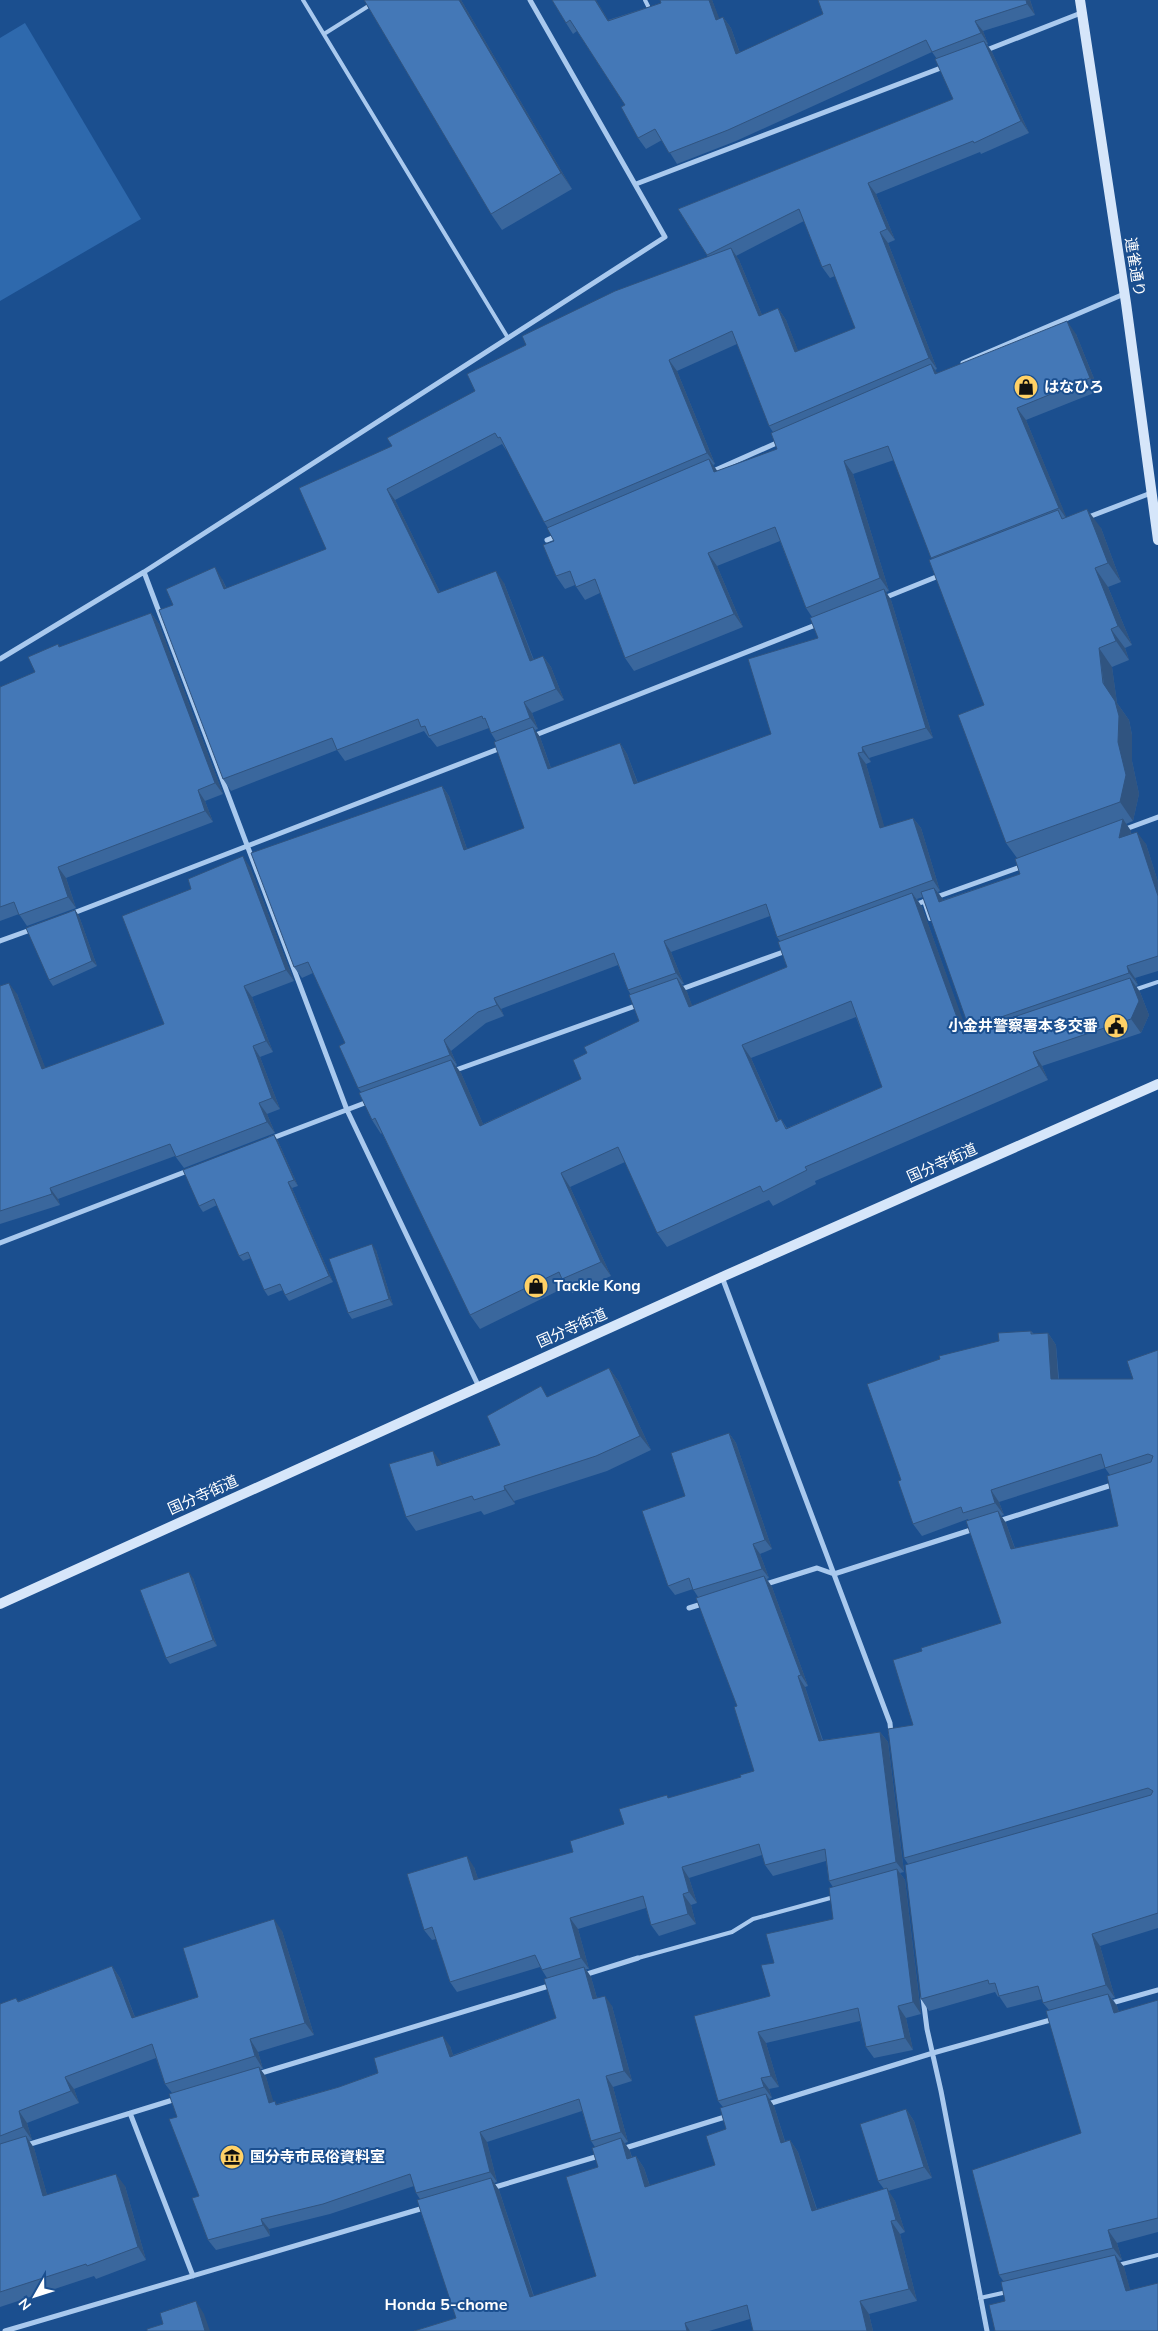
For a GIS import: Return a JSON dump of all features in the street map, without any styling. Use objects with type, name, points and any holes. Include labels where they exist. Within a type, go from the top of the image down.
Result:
[{"type":"main road","name":"連雀通り","points":[[1080,0],[1124,294],[1158,540]]},
{"type":"main road","name":"国分寺街道","points":[[0,1604],[722,1277],[1158,1084]]},
{"type":"street","points":[[0,659],[144,572],[665,237],[530,0]]},
{"type":"street","points":[[974,55],[1081,13]]},
{"type":"street","points":[[636,184],[955,62]]},
{"type":"street","points":[[952,368],[1124,294]]},
{"type":"street","points":[[709,473],[790,438]]},
{"type":"street","points":[[1084,519],[1151,493]]},
{"type":"street","points":[[547,540],[565,532]]},
{"type":"street","points":[[144,572],[347,1110],[479,1387]]},
{"type":"street","points":[[880,599],[945,574]]},
{"type":"street","points":[[527,738],[824,621]]},
{"type":"street","points":[[64,917],[509,745]]},
{"type":"street","points":[[1120,831],[1158,817]]},
{"type":"street","points":[[905,908],[1027,864]]},
{"type":"street","points":[[0,941],[37,927]]},
{"type":"street","points":[[673,992],[794,948]]},
{"type":"street","points":[[449,1073],[645,1002]]},
{"type":"street","points":[[265,1141],[375,1100]]},
{"type":"street","points":[[0,1243],[201,1166]]},
{"type":"street","points":[[722,1277],[890,1724],[892,1742]]},
{"type":"street","points":[[996,1522],[1120,1482]]},
{"type":"street","points":[[753,1588],[817,1568],[834,1574],[977,1528]]},
{"type":"street","points":[[689,1608],[716,1600]]},
{"type":"street","points":[[572,1978],[638,1958]]},
{"type":"street","points":[[252,2076],[563,1981]]},
{"type":"street","points":[[922,1990],[987,2331]]},
{"type":"street","points":[[1102,2006],[1158,1990]]},
{"type":"street","points":[[755,2108],[933,2053],[1064,2016]]},
{"type":"street","points":[[19,2148],[187,2096]]},
{"type":"street","points":[[130,2113],[193,2276]]},
{"type":"street","points":[[615,2151],[736,2114]]},
{"type":"street","points":[[484,2191],[606,2154]]},
{"type":"street","points":[[5,2331],[437,2204]]},
{"type":"lane","points":[[303,0],[508,338]]},
{"type":"lane","points":[[324,34],[378,0]]},
{"type":"lane","points":[[644,0],[648,6]]},
{"type":"lane","points":[[924,901],[934,928]]},
{"type":"lane","points":[[1131,991],[1158,982]]},
{"type":"lane","points":[[638,1958],[732,1932],[753,1919],[844,1894]]},
{"type":"lane","points":[[1111,2266],[1158,2255]]},
{"type":"lane","points":[[980,2298],[1008,2291]]},
{"type":"shaded area","points":[[25,23],[141,219],[0,301],[0,38]]},
{"type":"building","points":[[364,0],[459,0],[561,173],[491,214]]},
{"type":"building","points":[[552,0],[595,0],[608,21],[661,3],[660,0],[709,0],[716,20],[723,17],[736,54],[823,14],[818,0],[1026,0],[1027,4],[975,21],[981,33],[932,52],[926,40],[728,130],[669,153],[655,129],[638,138],[621,107],[625,105],[570,20],[566,23]]},
{"type":"building","points":[[984,41],[1021,121],[974,143],[973,141],[868,183],[887,229],[880,232],[929,358],[769,426],[732,331],[669,360],[707,453],[544,522],[500,437],[498,438],[495,433],[387,489],[438,593],[496,571],[530,661],[543,656],[556,689],[524,702],[530,718],[491,733],[485,718],[483,719],[482,716],[429,736],[425,726],[421,727],[418,719],[337,750],[332,738],[223,779],[159,610],[173,605],[166,589],[215,567],[224,589],[326,549],[299,488],[392,446],[387,438],[475,391],[467,374],[526,345],[522,336],[615,291],[731,248],[759,316],[778,308],[795,352],[855,328],[830,264],[822,267],[799,209],[707,255],[678,209],[953,99],[935,59]]},
{"type":"building","points":[[1067,321],[1090,378],[1017,408],[1059,508],[931,558],[888,446],[844,461],[880,578],[806,608],[775,527],[708,553],[734,614],[625,658],[595,579],[576,587],[570,571],[556,576],[543,545],[554,541],[547,528],[709,459],[714,472],[777,449],[771,433],[931,364],[935,374]]},
{"type":"building","points":[[1087,509],[1108,563],[1095,568],[1118,626],[1111,629],[1116,641],[1099,648],[1103,683],[1115,701],[1119,716],[1118,742],[1126,775],[1120,802],[1006,843],[958,715],[984,705],[929,560],[1058,510],[1062,519]]},
{"type":"building","points":[[884,589],[926,728],[862,747],[863,752],[858,753],[880,828],[913,818],[933,880],[777,937],[766,904],[664,941],[676,973],[628,990],[614,953],[494,998],[497,1005],[478,1012],[444,1040],[450,1055],[358,1088],[339,1046],[345,1043],[308,962],[294,967],[251,853],[442,786],[464,850],[524,828],[494,742],[533,727],[548,769],[620,743],[634,784],[771,734],[748,659],[818,638],[810,618]]},
{"type":"building","points":[[151,613],[215,783],[198,790],[205,811],[58,867],[68,897],[19,915],[14,902],[0,907],[0,687],[35,672],[28,657],[58,644],[59,647]]},
{"type":"building","points":[[1123,819],[1119,838],[1137,832],[1158,896],[1158,956],[1127,966],[1129,973],[969,1028],[921,892],[934,888],[939,902],[1020,874],[1015,859]]},
{"type":"building","points":[[243,856],[286,970],[244,986],[266,1041],[253,1046],[272,1098],[259,1103],[267,1122],[176,1157],[170,1144],[50,1188],[52,1194],[0,1211],[0,986],[9,983],[42,1069],[164,1024],[122,916],[191,889],[188,879]]},
{"type":"building","points":[[912,893],[963,1034],[1130,978],[1139,1001],[1131,1019],[1033,1052],[1039,1066],[805,1167],[807,1170],[763,1192],[760,1186],[657,1233],[618,1147],[561,1173],[601,1262],[562,1279],[559,1272],[470,1315],[375,1118],[372,1120],[359,1093],[451,1060],[480,1126],[581,1079],[573,1060],[587,1053],[584,1047],[639,1021],[629,995],[677,978],[689,1007],[787,967],[778,942]],"holes":[[[851,1001],[882,1087],[786,1129],[781,1119],[776,1122],[742,1045]]]},
{"type":"building","points":[[75,910],[92,961],[49,980],[26,928]]},
{"type":"building","points":[[274,1135],[294,1180],[288,1182],[329,1276],[285,1295],[280,1284],[264,1290],[248,1252],[239,1256],[214,1199],[199,1206],[183,1170]]},
{"type":"building","points":[[372,1244],[389,1299],[348,1313],[329,1259]]},
{"type":"building","points":[[1031,1331],[1031,1334],[1048,1333],[1051,1379],[1133,1379],[1127,1361],[1158,1350],[1158,1913],[1092,1934],[1106,1985],[1043,2003],[1038,1986],[999,1996],[995,1983],[989,1984],[988,1980],[921,1999],[905,1865],[1151,1795],[1153,1791],[1148,1788],[904,1858],[888,1729],[913,1725],[893,1660],[922,1651],[921,1648],[1001,1623],[966,1521],[998,1511],[1011,1549],[1118,1526],[1107,1476],[1151,1462],[1153,1456],[1148,1454],[1105,1468],[1101,1454],[991,1490],[995,1503],[963,1513],[961,1507],[913,1524],[898,1481],[901,1480],[867,1384],[940,1359],[939,1356],[999,1341],[998,1333]]},
{"type":"building","points":[[609,1368],[640,1436],[596,1456],[504,1486],[505,1490],[474,1500],[472,1496],[406,1517],[389,1464],[433,1451],[437,1466],[500,1445],[487,1416],[541,1386],[547,1397]]},
{"type":"building","points":[[729,1433],[765,1540],[753,1544],[762,1569],[693,1590],[689,1578],[668,1586],[642,1511],[685,1496],[671,1453]]},
{"type":"building","points":[[189,1572],[213,1640],[166,1658],[140,1590]]},
{"type":"building","points":[[764,1576],[801,1675],[798,1676],[819,1741],[880,1732],[896,1862],[829,1881],[825,1849],[765,1865],[759,1844],[682,1867],[689,1892],[683,1894],[688,1914],[651,1925],[643,1896],[570,1918],[581,1958],[542,1970],[535,1955],[450,1982],[432,1927],[424,1930],[407,1874],[467,1856],[474,1880],[573,1852],[570,1841],[624,1824],[619,1809],[667,1795],[668,1798],[741,1777],[740,1775],[754,1771],[734,1707],[737,1706],[696,1598]]},
{"type":"building","points":[[897,1869],[913,2002],[898,2006],[905,2038],[866,2047],[858,2008],[758,2032],[771,2076],[761,2078],[764,2087],[718,2101],[694,2016],[770,1996],[761,1965],[774,1963],[766,1934],[833,1919],[829,1888]]},
{"type":"building","points":[[274,1919],[305,2023],[250,2039],[255,2056],[165,2084],[152,2044],[65,2077],[71,2091],[19,2111],[23,2127],[0,2136],[0,2004],[16,1998],[18,2002],[112,1966],[132,2018],[198,1997],[183,1948]]},
{"type":"building","points":[[584,1967],[593,1999],[605,1996],[624,2071],[606,2076],[621,2132],[591,2141],[579,2099],[480,2132],[490,2172],[416,2193],[410,2174],[323,2204],[261,2219],[263,2225],[208,2240],[192,2198],[199,2196],[169,2119],[177,2117],[169,2094],[259,2067],[269,2103],[275,2101],[276,2105],[339,2087],[378,2073],[374,2058],[443,2036],[450,2057],[556,2018],[544,1979]]},
{"type":"building","points":[[1108,1994],[1114,2013],[1158,2000],[1158,2218],[1108,2230],[1113,2248],[999,2275],[972,2170],[1081,2133],[1046,2011]]},
{"type":"building","points":[[766,2094],[781,2143],[790,2140],[812,2211],[887,2188],[896,2220],[891,2221],[909,2289],[860,2301],[867,2331],[753,2331],[747,2305],[685,2323],[687,2331],[414,2331],[456,2318],[417,2200],[491,2178],[530,2297],[596,2276],[566,2177],[598,2167],[592,2148],[621,2138],[627,2159],[636,2156],[645,2187],[715,2165],[706,2136],[726,2129],[720,2108]]},
{"type":"building","points":[[906,2109],[924,2167],[878,2181],[860,2124]]},
{"type":"building","points":[[26,2136],[43,2196],[116,2174],[138,2247],[87,2266],[86,2264],[0,2292],[0,2144]]},
{"type":"building","points":[[1115,2255],[1126,2291],[1158,2283],[1158,2331],[995,2331],[989,2305],[1005,2301],[1001,2282]]},
{"type":"building","points":[[196,2301],[205,2331],[147,2331],[147,2329],[163,2324],[160,2313]]},
{"type":"place","name":"はなひろ","points":[[1026,387]]},
{"type":"place","name":"小金井警察署本多交番","points":[[1116,1026]]},
{"type":"place","name":"Tackle Kong","points":[[536,1286]]},
{"type":"place","name":"国分寺市民俗資料室","points":[[232,2157]]},
{"type":"district","name":"Honda 5-chome","points":[[446,2304]]}]
